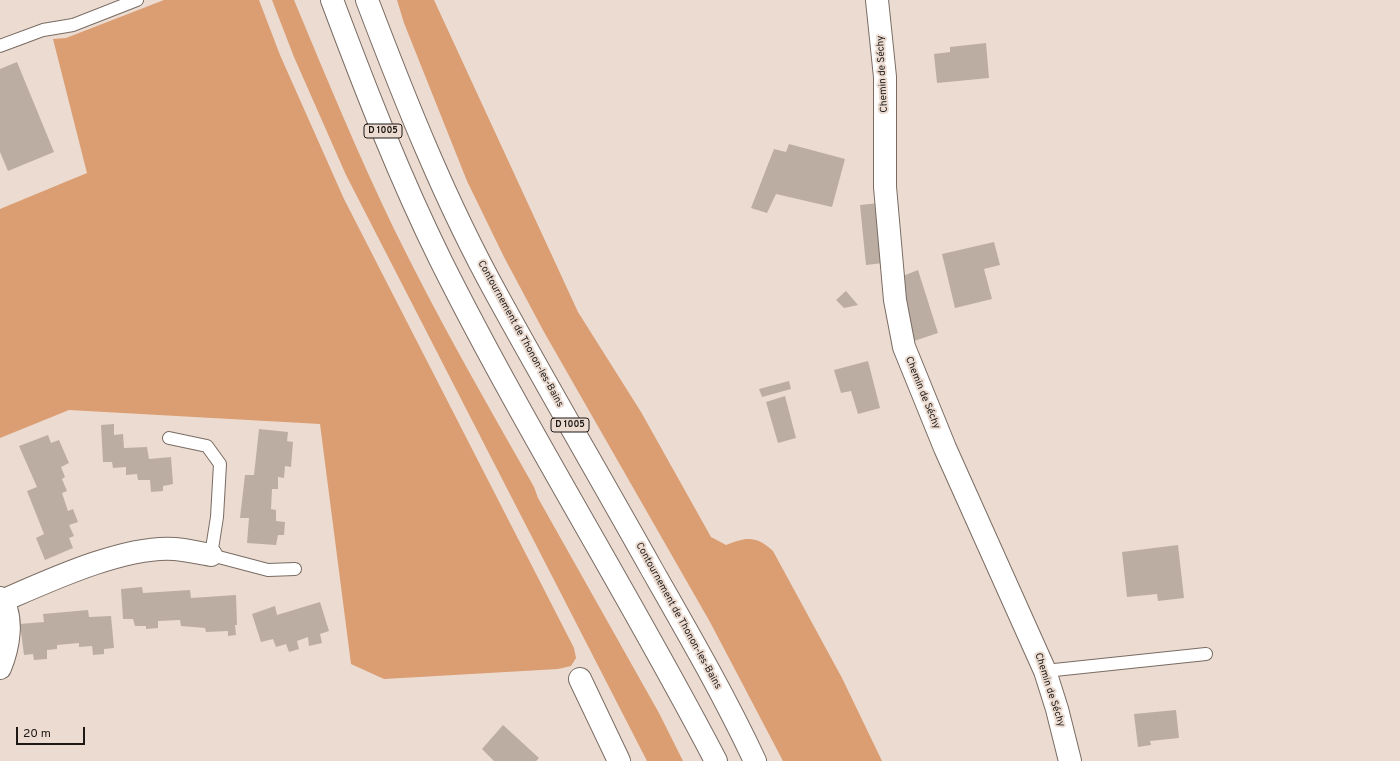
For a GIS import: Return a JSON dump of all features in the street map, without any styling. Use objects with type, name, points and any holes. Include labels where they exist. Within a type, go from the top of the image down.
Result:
[{"type":"main road","name":"D 1005","points":[[332,0],[367,95],[444,267],[486,347],[661,657],[716,761]]},
{"type":"main road","name":"Contournement de Thonon-les-Bains","points":[[366,0],[398,82],[433,163],[492,287],[687,632],[755,761]]},
{"type":"main road","name":"Chemin de Séchy","points":[[877,0],[885,77],[885,187],[895,300],[904,347],[945,448],[1045,671],[1057,709],[1070,761]]},
{"type":"main road","points":[[0,668],[8,649],[9,622],[1,600],[109,559],[135,552],[173,549],[211,555]]},
{"type":"main road","points":[[580,679],[619,761]]},
{"type":"lane","points":[[0,46],[43,30],[73,25],[137,0]]},
{"type":"lane","points":[[169,438],[207,446],[220,464],[217,517],[211,555],[268,570],[295,569]]},
{"type":"lane","points":[[1045,671],[1206,654]]},
{"type":"shaded area","points":[[164,0],[259,0],[280,55],[344,199],[574,648],[576,658],[571,666],[558,669],[384,679],[351,664],[320,424],[69,410],[0,438],[0,209],[87,173],[53,39],[66,38]]},
{"type":"shaded area","points":[[272,0],[294,0],[355,144],[410,262],[462,359],[534,487],[538,498],[659,713],[683,761],[647,761],[346,175],[294,57]]},
{"type":"shaded area","points":[[397,0],[434,0],[578,312],[641,412],[711,537],[726,545],[745,539],[756,540],[773,551],[842,678],[882,761],[783,761],[710,622],[544,332],[504,257],[467,181],[404,23]]},
{"type":"building","points":[[986,43],[989,78],[937,83],[934,54],[950,52],[950,47]]},
{"type":"building","points":[[17,62],[54,152],[8,171],[0,152],[0,69]]},
{"type":"building","points":[[789,144],[845,159],[832,207],[776,194],[767,213],[751,208],[774,149],[786,152]]},
{"type":"building","points":[[879,203],[883,263],[866,265],[860,205]]},
{"type":"building","points":[[994,242],[1000,265],[984,269],[992,299],[955,308],[942,254]]},
{"type":"building","points":[[918,270],[938,333],[914,341],[903,305],[903,276]]},
{"type":"building","points":[[846,291],[858,305],[844,308],[836,300]]},
{"type":"building","points":[[868,361],[880,408],[858,414],[851,391],[841,393],[834,370]]},
{"type":"building","points":[[789,381],[791,389],[762,397],[759,389]]},
{"type":"building","points":[[785,396],[796,438],[778,443],[766,402]]},
{"type":"building","points":[[114,424],[114,435],[123,434],[124,448],[147,447],[149,459],[171,457],[173,484],[163,486],[163,491],[151,492],[150,480],[138,480],[137,474],[126,475],[126,467],[113,468],[112,462],[103,462],[101,425]]},
{"type":"building","points":[[259,429],[288,432],[287,441],[293,442],[291,467],[285,466],[284,478],[278,477],[278,489],[272,489],[271,509],[276,510],[276,521],[285,522],[284,535],[278,535],[276,545],[247,543],[249,518],[240,518],[245,475],[254,475]]},
{"type":"building","points":[[48,435],[51,443],[59,440],[69,463],[61,467],[65,477],[62,479],[67,491],[62,493],[68,511],[73,509],[78,522],[69,525],[74,536],[69,538],[73,548],[45,560],[36,538],[44,534],[27,491],[37,487],[19,446]]},
{"type":"building","points":[[1178,545],[1184,598],[1158,601],[1157,594],[1127,597],[1122,552]]},
{"type":"building","points":[[142,587],[143,593],[190,590],[191,598],[236,595],[236,635],[228,636],[228,631],[206,632],[205,628],[181,626],[180,620],[158,621],[158,628],[146,629],[146,626],[135,626],[133,619],[123,619],[121,589]]},
{"type":"building","points":[[320,602],[329,631],[320,634],[322,643],[309,646],[308,637],[297,641],[299,649],[289,652],[286,644],[276,647],[273,639],[261,642],[252,614],[275,606],[277,615]]},
{"type":"building","points":[[88,610],[89,617],[111,616],[114,648],[104,649],[104,654],[93,655],[92,646],[79,647],[79,643],[57,645],[57,649],[47,650],[47,659],[34,660],[33,654],[24,655],[20,624],[44,622],[43,614]]},
{"type":"building","points":[[1176,710],[1179,738],[1150,741],[1151,745],[1138,747],[1134,714]]},
{"type":"building","points":[[503,725],[539,758],[536,761],[494,761],[482,749]]}]
